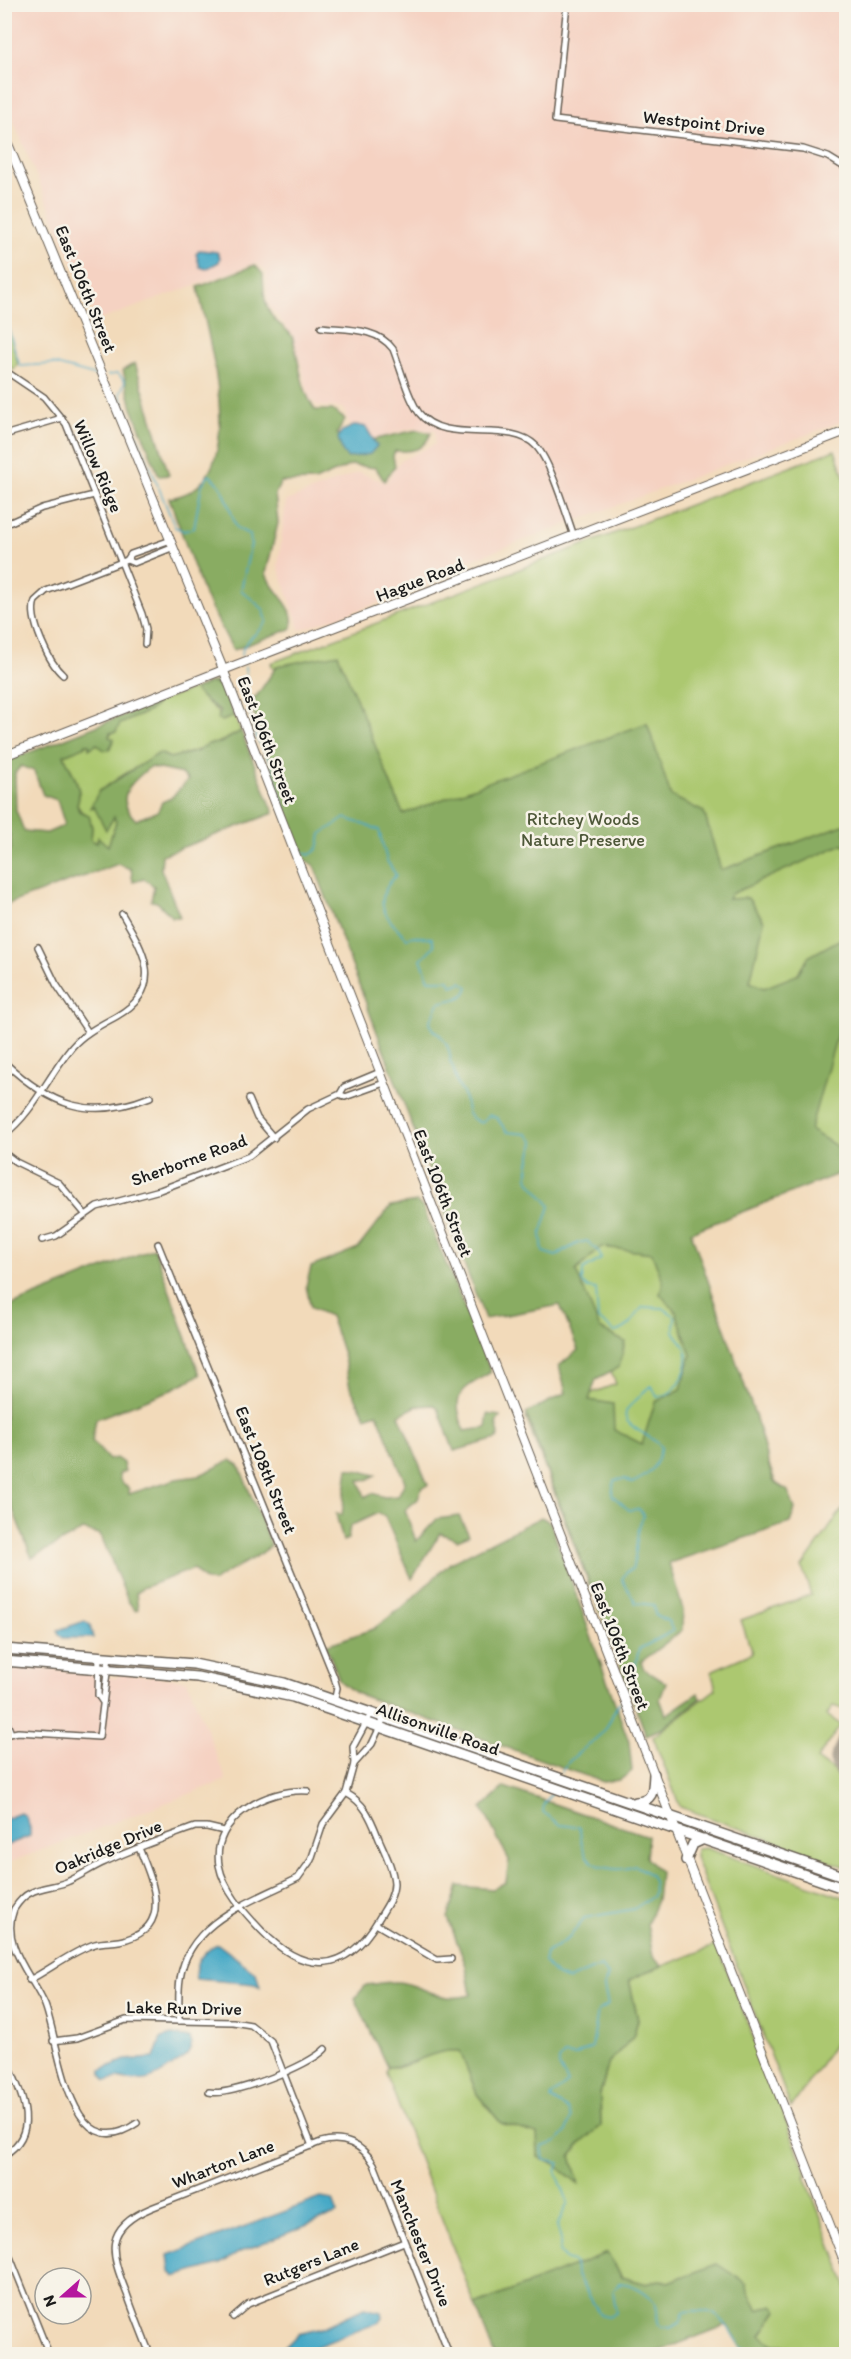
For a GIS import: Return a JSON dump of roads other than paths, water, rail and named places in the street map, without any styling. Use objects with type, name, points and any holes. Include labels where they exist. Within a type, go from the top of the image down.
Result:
[{"type":"main road","name":"East 106th Street","points":[[4,134],[223,669],[846,2266]]},
{"type":"main road","name":"Hague Road","points":[[4,756],[223,669],[846,431]]},
{"type":"main road","name":"Allisonville Road","points":[[4,1649],[104,1656],[233,1671],[334,1698],[846,1877]]},
{"type":"main road","name":"Allisonville Road","points":[[9,1661],[220,1680],[332,1709],[846,1889]]},
{"type":"main road","points":[[631,1802],[649,1799],[653,1792],[654,1774]]},
{"type":"main road","points":[[686,1860],[690,1847],[704,1839]]},
{"type":"street","name":"Westpoint Drive","points":[[567,4],[555,120],[803,149],[828,157],[846,168]]},
{"type":"street","points":[[321,327],[371,333],[386,340],[393,349],[419,412],[434,425],[445,429],[516,436],[532,443],[543,457],[574,536]]},
{"type":"street","name":"Willow Ridge","points":[[4,370],[44,398],[62,418],[124,561],[145,624],[145,644]]},
{"type":"street","points":[[4,435],[62,418]]},
{"type":"street","points":[[4,525],[42,508],[94,495]]},
{"type":"street","points":[[63,675],[52,662],[35,619],[35,601],[46,591],[124,561],[131,554],[173,543]]},
{"type":"street","points":[[4,1135],[22,1118],[71,1048],[88,1032],[132,1005],[145,986],[146,958],[122,914]]},
{"type":"street","points":[[38,946],[61,992],[88,1032]]},
{"type":"street","points":[[4,1062],[42,1090],[66,1103],[92,1109],[118,1108],[150,1097]]},
{"type":"street","name":"Sherborne Road","points":[[42,1240],[65,1230],[85,1214],[106,1203],[159,1190],[249,1156],[308,1109],[340,1094],[344,1087],[380,1072]]},
{"type":"street","name":"Sherborne Road","points":[[340,1094],[345,1097],[384,1083]]},
{"type":"street","points":[[249,1099],[257,1118],[274,1138]]},
{"type":"street","points":[[4,1153],[16,1162],[59,1183],[73,1196],[85,1214]]},
{"type":"street","name":"East 108th Street","points":[[158,1244],[334,1677],[337,1688],[332,1709]]},
{"type":"street","points":[[102,1701],[98,1695],[104,1656]]},
{"type":"street","points":[[4,1716],[8,1734],[99,1737],[102,1701],[105,1696],[104,1656]]},
{"type":"street","points":[[4,1688],[9,1661]]},
{"type":"street","points":[[179,2020],[180,1980],[188,1953],[209,1927],[239,1907],[302,1874],[311,1860],[319,1831],[346,1793],[354,1764],[353,1747],[372,1712]]},
{"type":"street","points":[[354,1764],[372,1744],[385,1716]]},
{"type":"street","points":[[308,1791],[290,1791],[250,1806],[233,1819],[224,1831],[219,1850],[219,1867],[239,1907],[279,1949],[291,1956],[310,1961],[331,1961],[344,1956],[364,1941],[390,1900],[393,1889],[392,1874],[367,1810],[358,1800],[346,1793]]},
{"type":"street","name":"Oakridge Drive","points":[[29,1980],[10,1935],[10,1919],[19,1902],[30,1893],[69,1882],[104,1862],[195,1827],[224,1831]]},
{"type":"street","points":[[137,2123],[121,2133],[105,2134],[92,2128],[80,2114],[53,2042],[45,2005],[29,1980],[89,1947],[128,1939],[144,1930],[155,1911],[156,1896],[139,1848]]},
{"type":"street","points":[[375,1924],[437,1960],[451,1959]]},
{"type":"street","name":"Lake Run Drive","points":[[53,2042],[77,2038],[126,2020],[233,2022],[257,2027],[271,2041],[312,2146]]},
{"type":"street","points":[[209,2092],[226,2093],[312,2060],[325,2049]]},
{"type":"street","points":[[4,2054],[26,2109],[24,2133],[18,2145],[4,2155]]},
{"type":"street","points":[[846,2111],[846,2116]]},
{"type":"street","name":"Wharton Lane","points":[[150,2355],[114,2261],[114,2244],[121,2227],[134,2215],[312,2146],[341,2140],[359,2147]]},
{"type":"street","name":"Manchester Drive","points":[[359,2147],[374,2164],[448,2355]]},
{"type":"street","points":[[4,2242],[8,2259],[49,2355]]},
{"type":"street","name":"Rutgers Lane","points":[[233,2317],[248,2304],[404,2242]]},
{"type":"water","points":[[200,250],[217,252],[220,257],[219,262],[206,269],[200,267],[196,254]]},
{"type":"water","points":[[356,425],[366,427],[377,446],[370,454],[348,458],[343,453],[338,438],[342,431]]},
{"type":"water","points":[[85,1621],[90,1625],[93,1638],[63,1638],[58,1633],[58,1630]]},
{"type":"water","points":[[20,1813],[25,1815],[30,1828],[30,1836],[5,1846],[5,1819]]},
{"type":"water","points":[[218,1944],[256,1973],[260,1987],[255,1984],[196,1979],[196,1968],[201,1958],[209,1949]]},
{"type":"water","points":[[172,2035],[190,2038],[192,2044],[186,2056],[160,2074],[134,2081],[117,2078],[106,2081],[101,2074],[101,2070],[125,2060],[154,2058],[161,2038]]},
{"type":"water","points":[[321,2198],[333,2200],[338,2213],[240,2252],[220,2264],[175,2277],[170,2270],[168,2255]]},
{"type":"water","points":[[364,2308],[382,2312],[383,2318],[380,2322],[315,2347],[312,2354],[278,2354],[298,2334],[322,2328]]},
{"type":"waterway","points":[[4,314],[20,366],[53,364],[100,377]]},
{"type":"waterway","points":[[108,375],[118,374],[125,381],[120,394],[175,527],[184,531],[194,528],[202,484],[209,475],[224,492],[237,528],[250,535],[251,544],[241,590],[263,609],[267,621],[249,640],[241,655]]},
{"type":"waterway","points":[[245,667],[253,727],[270,763],[287,821],[301,851],[309,855],[315,851],[321,834],[345,818],[379,830],[387,861],[396,875],[388,885],[382,901],[387,916],[407,938],[414,936],[432,938],[434,946],[421,959],[429,980],[449,980],[452,986],[462,982],[468,987],[460,997],[439,1003],[430,1022],[432,1029],[446,1043],[450,1062],[470,1117],[481,1123],[489,1115],[497,1118],[507,1132],[527,1134],[534,1142],[528,1176],[550,1206],[541,1234],[543,1252],[556,1256],[578,1243],[587,1241],[599,1252],[601,1259],[583,1270],[582,1282],[588,1288],[596,1289],[598,1319],[615,1332],[629,1325],[643,1307],[663,1308],[675,1316],[674,1331],[684,1345],[687,1355],[682,1379],[665,1395],[657,1397],[652,1386],[644,1391],[627,1410],[625,1416],[628,1422],[661,1447],[657,1461],[644,1477],[632,1483],[625,1479],[614,1480],[612,1495],[629,1510],[639,1509],[644,1515],[639,1528],[632,1569],[626,1572],[622,1579],[636,1603],[654,1605],[655,1615],[668,1621],[673,1631],[639,1649],[631,1685],[626,1694]]},
{"type":"waterway","points":[[561,1773],[573,1758],[602,1733],[621,1700]]},
{"type":"waterway","points":[[553,1791],[544,1804],[543,1812],[560,1825],[579,1827],[584,1850],[592,1862],[614,1869],[635,1866],[649,1874],[654,1885],[653,1896],[634,1909],[584,1918],[569,1938],[546,1953],[544,1962],[556,1975],[568,1980],[601,1966],[608,1975],[604,1987],[608,2005],[598,2011],[592,2047],[575,2056],[564,2055],[559,2061],[559,2067],[568,2083],[553,2094],[551,2099],[568,2110],[571,2118],[566,2132],[557,2142],[542,2147],[544,2160],[559,2163],[556,2171],[568,2202],[557,2226],[561,2240],[559,2252],[566,2260],[575,2263],[576,2274],[600,2314],[608,2316],[616,2313],[613,2290],[619,2283],[630,2285],[646,2293],[654,2301],[660,2326],[670,2328],[680,2323],[684,2312],[705,2311],[725,2323],[741,2348],[759,2354]]},
{"type":"park label","name":"Ritchey Woods Nature Preserve","points":[[583,829]]}]
